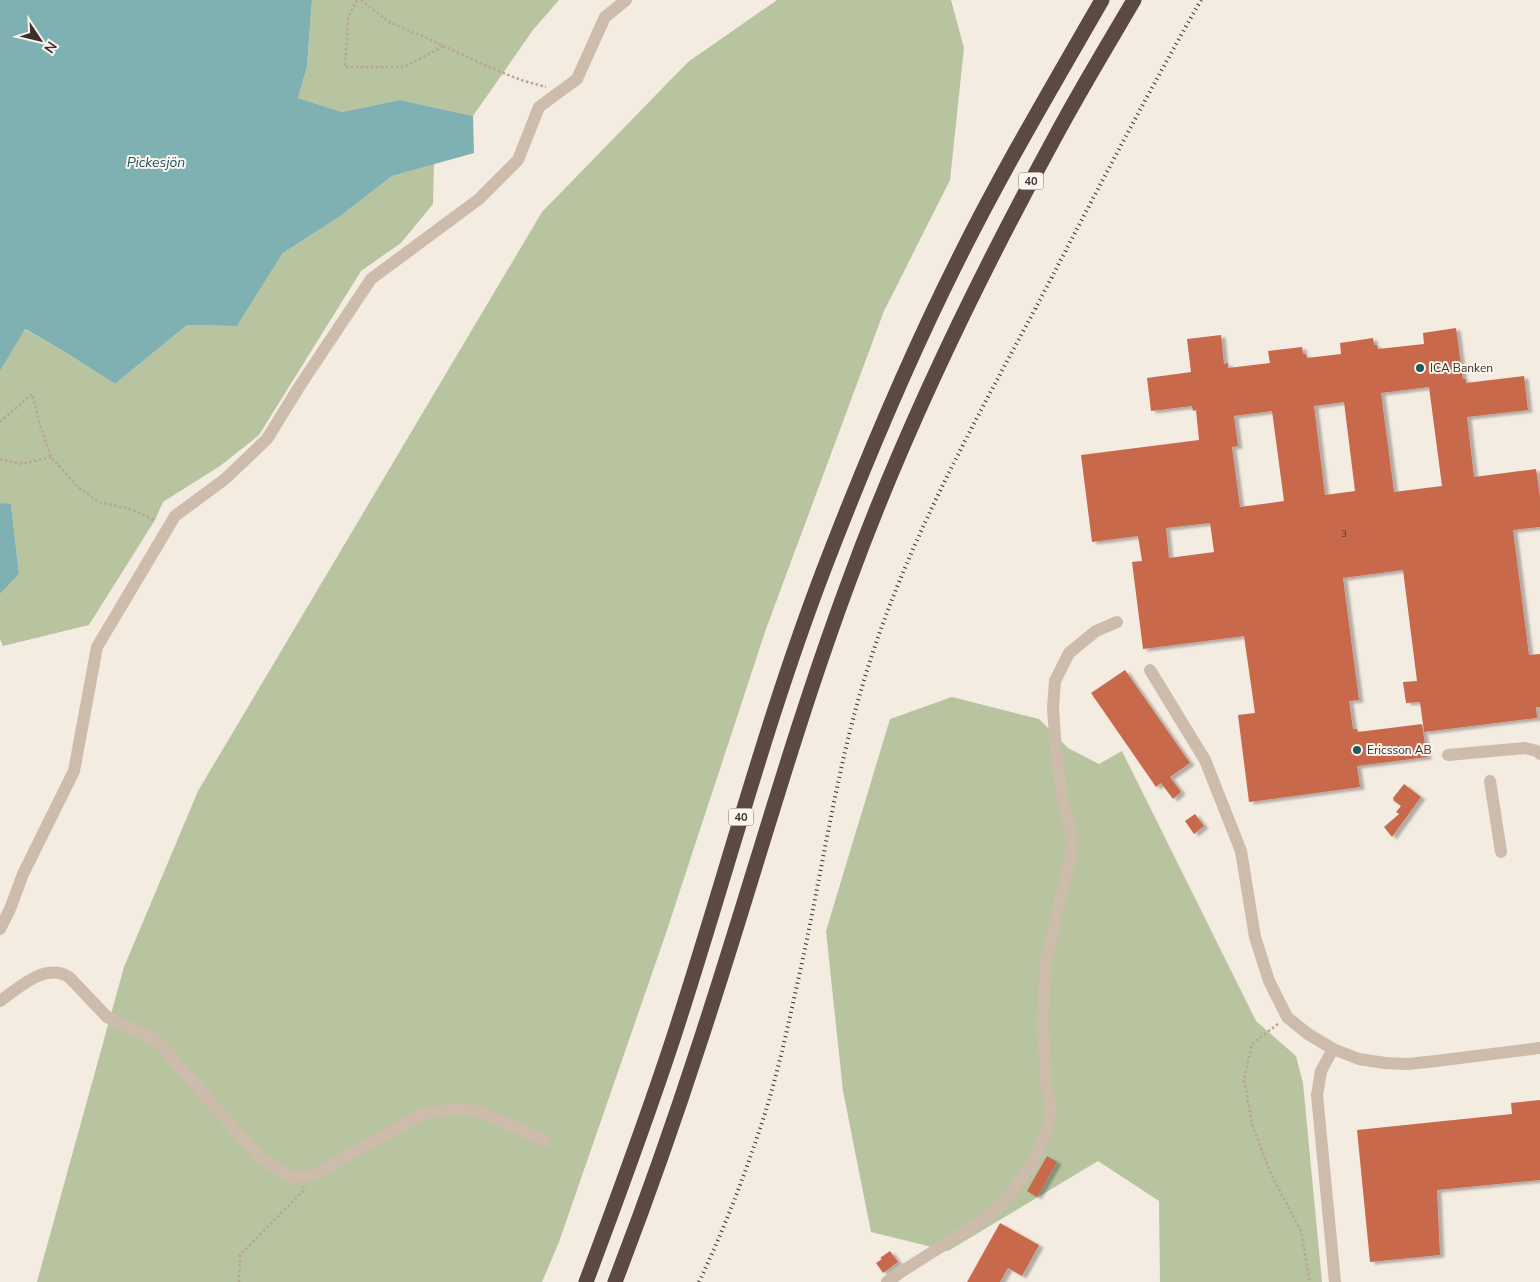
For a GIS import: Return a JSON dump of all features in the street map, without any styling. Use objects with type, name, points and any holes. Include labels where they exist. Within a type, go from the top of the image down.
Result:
[{"type":"highway","name":"40","points":[[586,1282],[673,1039],[776,702],[824,570],[862,475],[912,358],[956,264],[1032,122],[1102,0]]},
{"type":"highway","name":"40","points":[[615,1282],[643,1210],[699,1045],[803,711],[849,580],[896,460],[983,274],[1055,135],[1134,0]]},
{"type":"street","points":[[0,929],[10,909],[23,874],[74,771],[96,647],[175,516],[224,479],[267,439],[299,387],[371,280],[479,198],[518,160],[539,107],[577,79],[605,17],[626,0]]},
{"type":"street","points":[[887,1282],[983,1220],[1009,1196],[1034,1161],[1046,1132],[1051,1110],[1046,1084],[1043,1026],[1045,966],[1073,844],[1062,796],[1056,750],[1053,708],[1055,681],[1068,653],[1096,631],[1117,622]]},
{"type":"street","points":[[1150,670],[1206,760],[1241,852],[1255,937],[1269,981],[1287,1017],[1308,1034],[1333,1049],[1359,1059],[1408,1064],[1540,1048]]},
{"type":"street","points":[[1448,755],[1525,748],[1537,751],[1540,754]]},
{"type":"street","points":[[1490,782],[1501,852]]},
{"type":"street","points":[[0,1001],[33,978],[45,973],[61,972],[107,1018],[156,1040],[261,1159],[292,1177],[314,1175],[424,1113],[456,1109],[481,1112],[545,1141]]},
{"type":"street","points":[[1333,1049],[1321,1071],[1317,1095],[1335,1282]]},
{"type":"path","points":[[357,0],[348,18],[345,67],[404,67],[444,46]]},
{"type":"path","points":[[361,0],[389,22],[498,71],[524,81],[542,85],[558,93]]},
{"type":"path","points":[[0,422],[32,394],[51,457],[78,487],[99,502],[131,509],[157,522],[170,524]]},
{"type":"path","points":[[0,459],[22,464],[51,457]]},
{"type":"path","points":[[1287,1017],[1252,1044],[1244,1080],[1252,1124],[1271,1174],[1301,1232],[1310,1282]]},
{"type":"path","points":[[239,1282],[240,1255],[304,1190],[305,1176]]},
{"type":"green space","points":[[312,0],[559,0],[533,30],[473,116],[400,100],[342,112],[298,98],[307,67]]},
{"type":"green space","points":[[777,0],[951,0],[964,48],[950,180],[884,311],[766,629],[665,936],[559,1242],[542,1282],[37,1282],[124,967],[198,791],[542,212],[688,62]]},
{"type":"green space","points":[[434,164],[433,204],[401,243],[361,271],[259,435],[220,466],[163,502],[155,520],[89,625],[3,646],[0,639],[0,594],[19,574],[11,505],[0,503],[0,371],[24,329],[65,352],[115,384],[187,325],[237,326],[283,253],[339,217],[392,176]]},
{"type":"green space","points":[[952,697],[1039,719],[1068,748],[1099,764],[1122,751],[1256,1021],[1296,1056],[1303,1083],[1322,1282],[1160,1282],[1159,1201],[1098,1161],[948,1251],[871,1232],[843,1091],[826,931],[890,719]]},
{"type":"water","name":"Pickesjön","points":[[0,0],[312,0],[307,67],[298,98],[342,112],[400,100],[473,116],[474,153],[392,176],[339,217],[283,253],[237,326],[187,325],[115,384],[25,329],[0,371]]},
{"type":"water","points":[[0,503],[11,504],[19,574],[0,594]]},
{"type":"building","points":[[1456,328],[1463,379],[1466,379],[1466,383],[1524,376],[1528,410],[1467,417],[1474,477],[1536,469],[1540,497],[1540,527],[1513,530],[1529,655],[1540,654],[1540,707],[1536,707],[1537,718],[1424,732],[1420,702],[1406,703],[1403,682],[1417,681],[1403,570],[1343,578],[1359,700],[1349,701],[1353,729],[1357,729],[1358,732],[1422,724],[1427,757],[1357,766],[1360,787],[1249,802],[1238,715],[1255,713],[1244,636],[1143,649],[1132,562],[1142,561],[1138,536],[1092,542],[1081,455],[1199,440],[1196,410],[1193,411],[1192,406],[1151,411],[1147,378],[1191,372],[1187,339],[1221,335],[1224,364],[1228,363],[1228,368],[1270,363],[1268,351],[1302,347],[1303,354],[1306,354],[1307,358],[1341,354],[1340,343],[1373,338],[1374,345],[1377,345],[1378,349],[1424,344],[1423,333]],"holes":[[[1429,387],[1442,486],[1394,492],[1381,393]],[[1344,402],[1355,491],[1325,495],[1314,406]],[[1272,411],[1284,501],[1240,507],[1232,447],[1238,446],[1234,416]],[[1210,523],[1214,552],[1169,558],[1166,528]]]},
{"type":"building","points":[[1125,670],[1190,763],[1170,777],[1181,792],[1173,799],[1161,783],[1156,787],[1091,693]]},
{"type":"building","points":[[1404,784],[1421,797],[1392,837],[1384,827],[1399,814],[1396,812],[1401,806],[1393,798]]},
{"type":"building","points":[[1195,814],[1204,826],[1194,834],[1185,821]]},
{"type":"building","points":[[1540,1100],[1540,1180],[1437,1190],[1440,1255],[1370,1262],[1357,1130],[1512,1114],[1511,1103]]},
{"type":"building","points":[[1047,1156],[1057,1162],[1037,1197],[1027,1191]]},
{"type":"building","points":[[1000,1223],[1039,1245],[1022,1276],[1008,1268],[1000,1282],[967,1282]]},
{"type":"building","points":[[890,1251],[898,1262],[883,1273],[876,1263]]},
{"type":"railway","points":[[699,1282],[736,1196],[767,1107],[797,985],[850,729],[875,646],[891,603],[927,518],[968,435],[1136,117],[1201,0]]},
{"type":"place","name":"ICA Banken","points":[[1420,368]]},
{"type":"place","name":"Ericsson AB","points":[[1357,750]]}]
